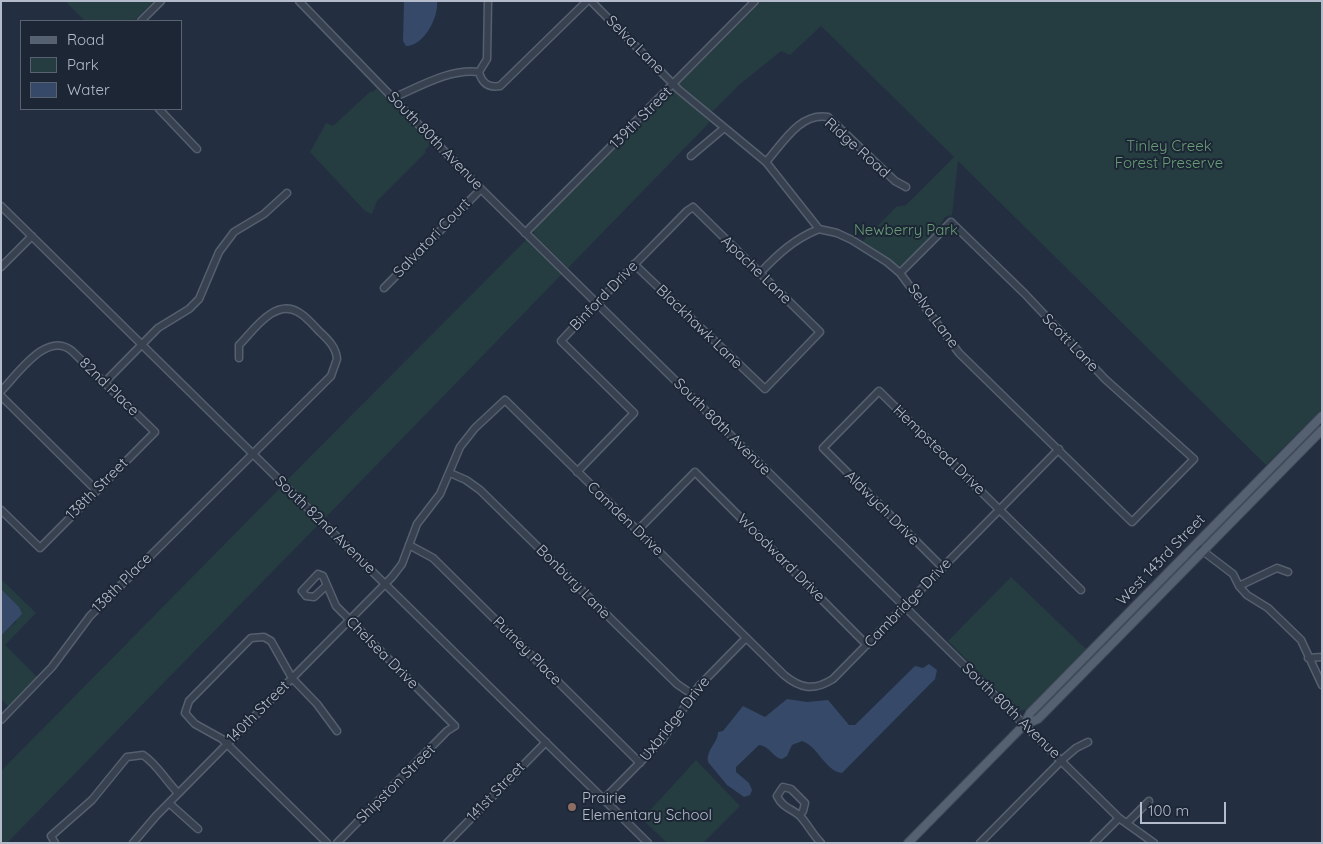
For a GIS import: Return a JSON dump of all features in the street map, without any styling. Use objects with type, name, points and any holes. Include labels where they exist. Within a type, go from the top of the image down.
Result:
[{"type":"main road","name":"West 143rd Street","points":[[908,843],[1024,725],[1030,713],[1322,416]]},
{"type":"main road","name":"West 143rd Street","points":[[1024,725],[1038,719],[1322,430]]},
{"type":"street","points":[[142,20],[161,1]]},
{"type":"street","name":"South 80th Avenue","points":[[300,1],[481,189],[1024,725],[1062,760],[1119,818],[1154,843]]},
{"type":"street","points":[[488,1],[487,59],[479,72],[481,80],[487,85],[494,87],[500,86],[587,1]]},
{"type":"street","name":"Selva Lane","points":[[591,1],[674,85],[723,128],[766,162],[819,229],[836,233],[852,240],[886,262],[900,274],[959,353],[1132,522]]},
{"type":"street","name":"139th Street","points":[[525,233],[674,85],[755,1]]},
{"type":"street","points":[[393,98],[450,74],[468,70],[479,72]]},
{"type":"street","points":[[160,110],[197,149]]},
{"type":"street","name":"Ridge Road","points":[[766,162],[804,120],[818,115],[828,117],[895,181],[906,188]]},
{"type":"street","points":[[690,156],[723,128]]},
{"type":"street","name":"Salvatori Court","points":[[384,288],[481,189]]},
{"type":"street","points":[[104,383],[158,328],[189,309],[199,299],[219,252],[234,232],[264,214],[287,193]]},
{"type":"street","name":"South 82nd Avenue","points":[[1,206],[648,843]]},
{"type":"street","name":"Binford Drive","points":[[577,472],[634,413],[561,341],[634,264],[693,207]]},
{"type":"street","name":"Apache Lane","points":[[693,207],[820,332]]},
{"type":"street","name":"Scott Lane","points":[[900,274],[951,222],[1025,294],[1105,379],[1194,459],[1132,522]]},
{"type":"street","points":[[760,273],[793,241],[819,229]]},
{"type":"street","points":[[1,268],[32,236]]},
{"type":"street","name":"Blackhawk Lane","points":[[634,264],[765,389],[820,332]]},
{"type":"street","name":"138th Place","points":[[1,720],[52,667],[90,616],[331,376],[336,368],[337,355],[330,342],[301,314],[288,308],[278,309],[267,316],[239,345],[239,358]]},
{"type":"street","name":"82nd Place","points":[[1,391],[40,351],[50,345],[60,344],[72,351],[155,432]]},
{"type":"street","name":"Aldwych Drive","points":[[879,391],[822,448],[942,567]]},
{"type":"street","name":"Hempstead Drive","points":[[879,391],[1081,590]]},
{"type":"street","points":[[1,396],[96,490]]},
{"type":"street","name":"Camden Drive","points":[[450,472],[464,441],[498,405],[506,400],[746,638]]},
{"type":"street","name":"138th Street","points":[[1,510],[40,548],[155,432]]},
{"type":"street","name":"Cambridge Drive","points":[[746,638],[790,680],[806,688],[822,686],[833,679],[1059,449]]},
{"type":"street","points":[[385,584],[402,564],[417,524],[440,494],[450,472]]},
{"type":"street","name":"Bonbury Lane","points":[[450,472],[480,490],[677,684],[693,696]]},
{"type":"street","name":"Woodward Drive","points":[[637,531],[695,472],[867,644]]},
{"type":"street","name":"Putney Place","points":[[409,545],[433,558],[640,763]]},
{"type":"street","points":[[1195,545],[1233,574],[1238,586],[1247,595],[1268,608],[1301,640],[1322,685]]},
{"type":"street","points":[[1238,586],[1277,568],[1288,572]]},
{"type":"street","name":"Chelsea Drive","points":[[327,585],[314,597],[306,596],[302,591],[304,586],[318,574],[323,576],[327,585],[336,606],[455,726]]},
{"type":"street","name":"140th Street","points":[[133,843],[178,793],[385,584]]},
{"type":"street","points":[[327,843],[227,744],[195,724],[185,713],[189,701],[251,638],[264,637],[271,641],[278,651],[282,664],[292,678],[317,704],[337,731]]},
{"type":"street","name":"Uxbridge Drive","points":[[604,799],[662,740],[709,675],[746,638]]},
{"type":"street","points":[[1308,658],[1322,656]]},
{"type":"street","name":"Shipston Street","points":[[337,843],[447,731],[455,726]]},
{"type":"street","name":"141st Street","points":[[447,843],[546,742]]},
{"type":"street","points":[[980,843],[1062,760],[1076,748],[1088,742]]},
{"type":"street","points":[[55,843],[51,836],[92,800],[127,757],[143,755],[156,764],[163,777],[178,793]]},
{"type":"street","points":[[800,815],[804,811],[805,803],[791,789],[784,787],[777,796],[793,813],[800,815],[821,843]]},
{"type":"street","points":[[1127,823],[1149,802]]},
{"type":"street","points":[[169,803],[198,829]]},
{"type":"street","points":[[1094,843],[1119,818]]},
{"type":"green space","points":[[68,1],[154,1],[135,20],[84,20],[67,3]]},
{"type":"green space","name":"Tinley Creek Forest Preserve","points":[[762,1],[1322,1],[1322,409],[1266,465],[958,161],[952,215],[945,217],[937,230],[902,265],[898,266],[862,242],[896,207],[906,205],[954,157],[821,26],[790,55],[781,51],[739,85],[711,113],[679,84]]},
{"type":"green space","points":[[377,88],[431,144],[425,150],[426,152],[377,201],[372,214],[365,211],[310,152],[326,123],[333,126],[371,91],[373,92]]},
{"type":"green space","points":[[671,91],[677,92],[710,122],[568,268],[534,235],[534,229]]},
{"type":"green space","points":[[527,239],[562,274],[325,518],[286,481]]},
{"type":"green space","points":[[281,487],[318,525],[7,843],[1,843],[1,771]]},
{"type":"green space","points":[[1011,577],[1086,649],[1027,709],[1018,711],[948,641]]},
{"type":"green space","points":[[1,579],[36,613],[5,645],[37,677],[9,707],[1,699],[1,636],[16,622],[18,607],[1,589]]},
{"type":"green space","points":[[696,760],[740,806],[703,843],[667,843],[642,819]]},
{"type":"water","points":[[404,1],[437,1],[436,15],[429,30],[419,41],[413,45],[406,46],[403,41]]},
{"type":"water","points":[[1,589],[19,607],[22,614],[1,636]]},
{"type":"water","points":[[929,664],[937,670],[935,679],[842,773],[831,768],[813,748],[802,741],[792,745],[787,756],[782,759],[776,757],[766,747],[759,745],[736,767],[736,772],[749,783],[752,790],[750,795],[744,797],[727,785],[708,762],[709,753],[718,732],[723,731],[743,706],[765,717],[787,699],[807,702],[828,700],[849,725],[855,725],[915,666],[923,668]]},
{"type":"place","name":"Prairie Elementary School","points":[[572,807]]},
{"type":"park label","name":"Newberry Park","points":[[906,230]]}]
